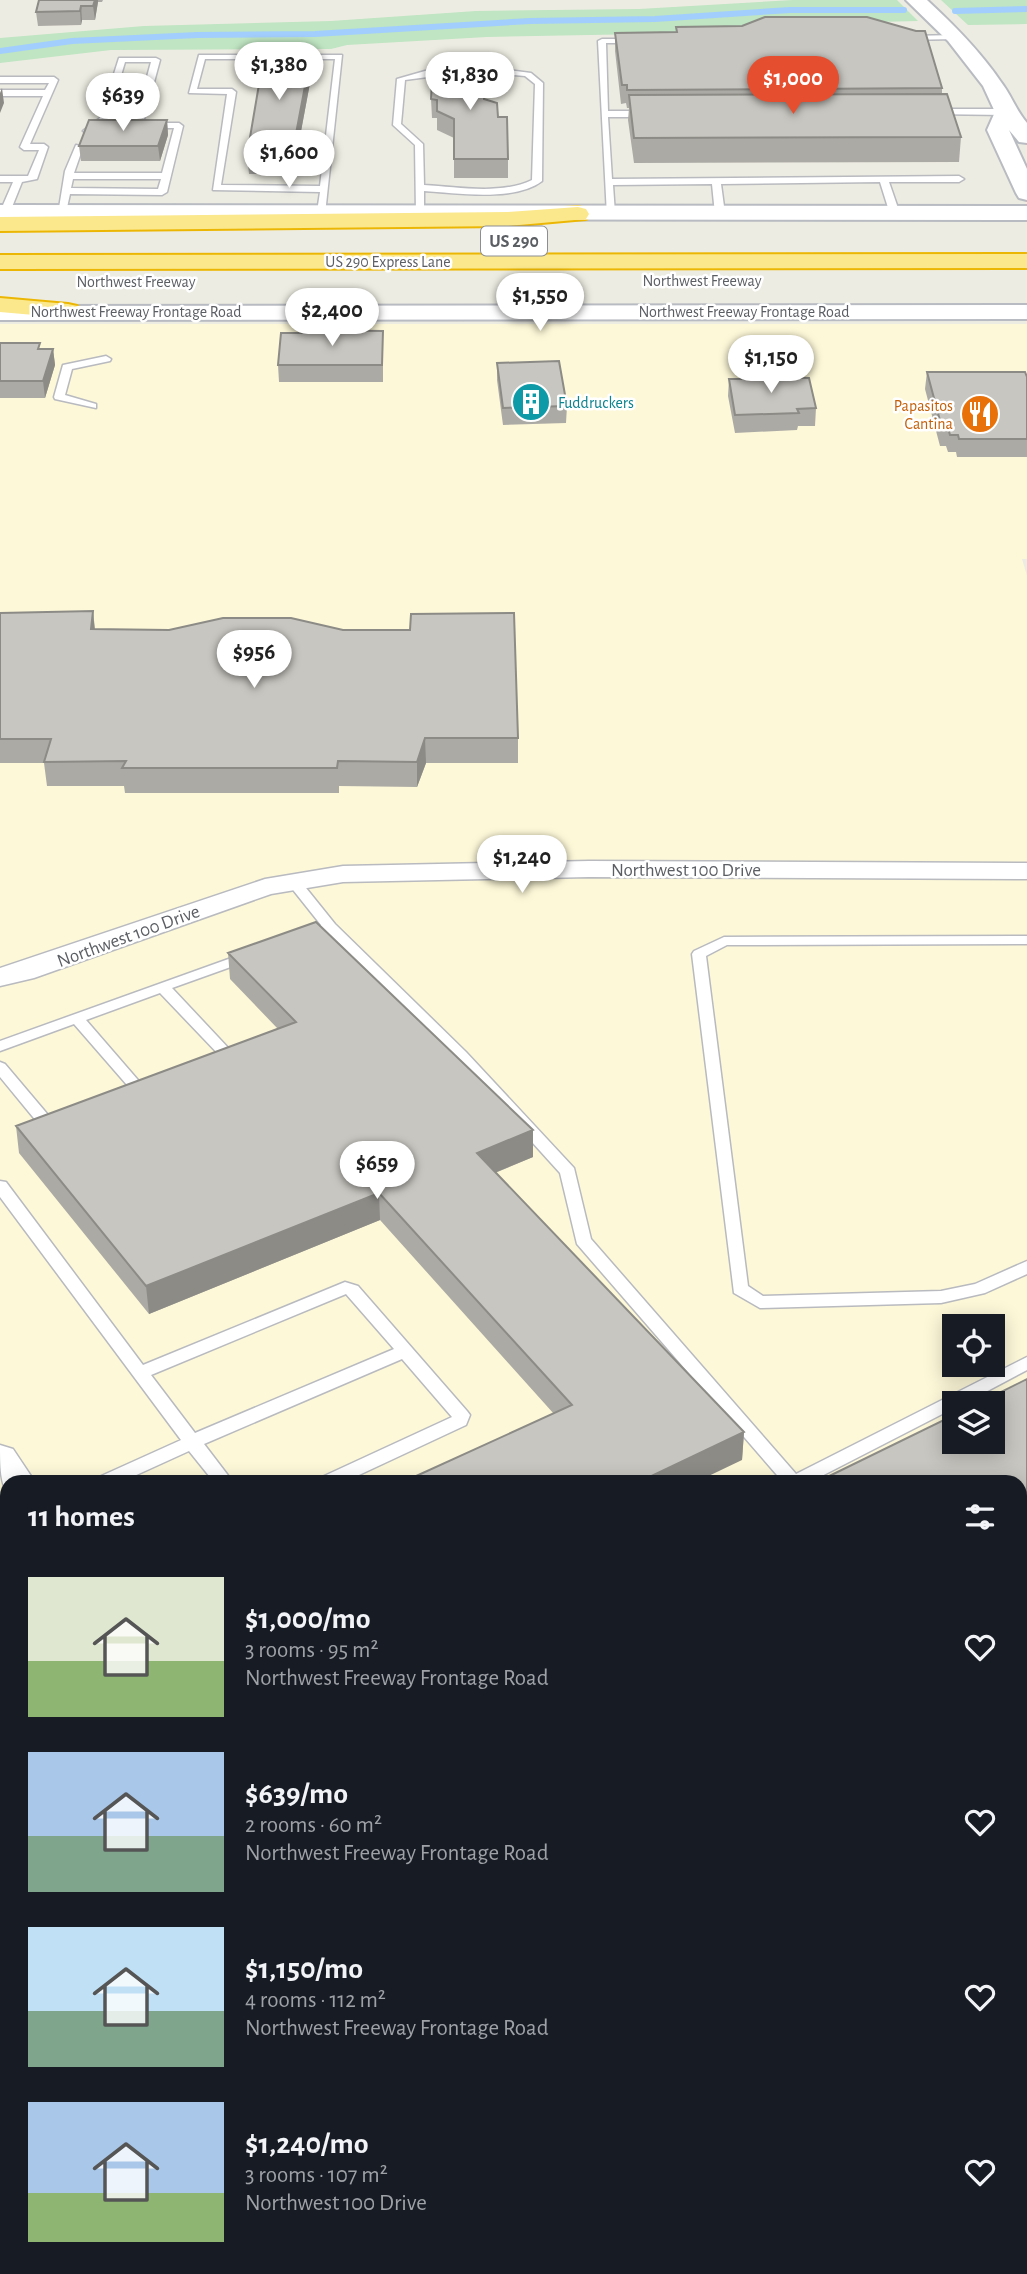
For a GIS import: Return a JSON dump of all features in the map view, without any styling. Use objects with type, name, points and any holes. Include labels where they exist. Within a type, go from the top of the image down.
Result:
[{"type":"highway","points":[[2,216],[508,219],[578,214]]},
{"type":"highway","name":"US 290","points":[[0,241],[1027,241]]},
{"type":"highway","name":"US 290 Express Lane","points":[[0,262],[1027,261]]},
{"type":"highway","name":"Northwest Freeway","points":[[0,281],[1027,280]]},
{"type":"highway","points":[[0,305],[68,311]]},
{"type":"main road","points":[[916,0],[955,37],[993,85],[1006,111],[1027,137]]},
{"type":"main road","points":[[1006,111],[998,130],[1027,193]]},
{"type":"main road","points":[[2,216],[63,201],[419,200],[578,214],[1027,213]]},
{"type":"main road","name":"Northwest Freeway Frontage Road","points":[[0,313],[1027,312]]},
{"type":"street","name":"Northwest 100 Drive","points":[[8,977],[238,896],[293,881],[369,873],[589,869],[1027,871]]},
{"type":"street","points":[[0,1458],[12,1475]]},
{"type":"lane","points":[[892,35],[904,38],[955,37]]},
{"type":"lane","points":[[904,38],[909,49]]},
{"type":"lane","points":[[610,214],[602,41],[642,40]]},
{"type":"lane","points":[[202,57],[339,57],[323,201],[216,188],[232,92],[192,91],[202,57]]},
{"type":"lane","points":[[122,60],[156,60],[138,125],[179,126],[162,192],[63,201],[69,173],[84,132],[104,119],[122,60]]},
{"type":"lane","points":[[499,72],[528,74],[539,83],[537,181],[531,186],[419,200],[419,144],[397,125],[401,79],[422,73],[499,72]]},
{"type":"lane","points":[[0,80],[54,80],[24,147],[44,147],[32,179],[0,179]]},
{"type":"lane","points":[[0,93],[50,93]]},
{"type":"lane","points":[[919,112],[931,107],[1006,111]]},
{"type":"lane","points":[[604,114],[659,114]]},
{"type":"lane","points":[[69,173],[166,176]]},
{"type":"lane","points":[[610,182],[959,178]]},
{"type":"lane","points":[[2,216],[19,179]]},
{"type":"lane","points":[[884,179],[895,214]]},
{"type":"lane","points":[[716,181],[720,214]]},
{"type":"lane","points":[[92,406],[59,397],[61,387],[67,367],[106,359]]},
{"type":"lane","points":[[293,881],[330,926],[461,1055],[568,1172],[583,1240],[788,1475]]},
{"type":"lane","points":[[305,936],[330,926]]},
{"type":"lane","points":[[1027,940],[724,941],[699,954],[740,1289],[760,1302],[941,1297],[979,1289],[1027,1267]]},
{"type":"lane","points":[[0,1046],[266,950]]},
{"type":"lane","points":[[163,987],[229,1056]]},
{"type":"lane","points":[[77,1018],[139,1090]]},
{"type":"lane","points":[[0,1067],[48,1125]]},
{"type":"lane","points":[[0,1186],[218,1475]]},
{"type":"lane","points":[[140,1373],[345,1288],[352,1290],[461,1415],[460,1421],[343,1475]]},
{"type":"lane","points":[[119,1475],[405,1351]]},
{"type":"lane","points":[[808,1475],[1027,1363]]},
{"type":"shaded area","points":[[0,324],[1027,324],[1027,559],[1022,559],[1027,576],[1027,1475],[0,1475]]},
{"type":"green space","points":[[793,0],[897,0],[918,21],[756,25],[698,33],[487,37],[347,45],[331,49],[111,50],[0,63],[0,38],[144,26],[331,21],[476,11],[639,9]]},
{"type":"green space","points":[[941,0],[1027,0],[1027,24],[968,25]]},
{"type":"building","points":[[39,0],[95,0],[93,6],[81,6],[80,11],[36,12]]},
{"type":"building","points":[[765,17],[867,17],[916,31],[925,31],[942,88],[627,90],[627,85],[622,85],[615,33],[677,32],[676,27],[742,26]]},
{"type":"building","points":[[265,49],[312,49],[292,155],[247,155]]},
{"type":"building","points":[[433,64],[486,64],[484,99],[497,103],[498,117],[507,117],[508,159],[454,159],[454,119],[437,111],[437,100],[431,99]]},
{"type":"building","points":[[947,94],[961,137],[634,138],[629,95]]},
{"type":"building","points":[[89,120],[167,120],[158,146],[79,146]]},
{"type":"building","points":[[314,330],[383,331],[382,365],[278,365],[281,333],[314,333]]},
{"type":"building","points":[[0,343],[40,343],[38,349],[53,349],[43,381],[0,381]]},
{"type":"building","points":[[559,361],[567,406],[503,408],[497,363]]},
{"type":"building","name":"Papasitos Cantina","points":[[927,372],[1025,372],[1027,439],[959,439],[958,435],[950,435],[948,428],[942,428]]},
{"type":"building","points":[[744,376],[809,378],[816,408],[797,409],[799,413],[735,415],[729,379],[744,379]]},
{"type":"building","points":[[93,611],[91,629],[169,630],[223,618],[291,618],[343,630],[410,630],[411,614],[514,613],[518,738],[425,738],[417,762],[338,761],[337,768],[122,768],[126,761],[44,762],[51,739],[0,739],[0,613]]},
{"type":"building","points":[[316,922],[533,1130],[477,1153],[744,1432],[654,1475],[418,1475],[572,1405],[379,1193],[146,1286],[16,1126],[296,1022],[228,953]]},
{"type":"building","points":[[1027,1379],[1027,1475],[831,1475],[942,1421],[942,1454],[1005,1454],[1003,1391]]},
{"type":"waterway","points":[[955,11],[1027,9]]},
{"type":"waterway","points":[[0,51],[72,41],[197,35],[315,34],[530,21],[655,19],[790,10],[904,10]]},
{"type":"place","name":"Fuddruckers","points":[[531,402]]},
{"type":"place","name":"Papasitos Cantina","points":[[980,414]]}]
